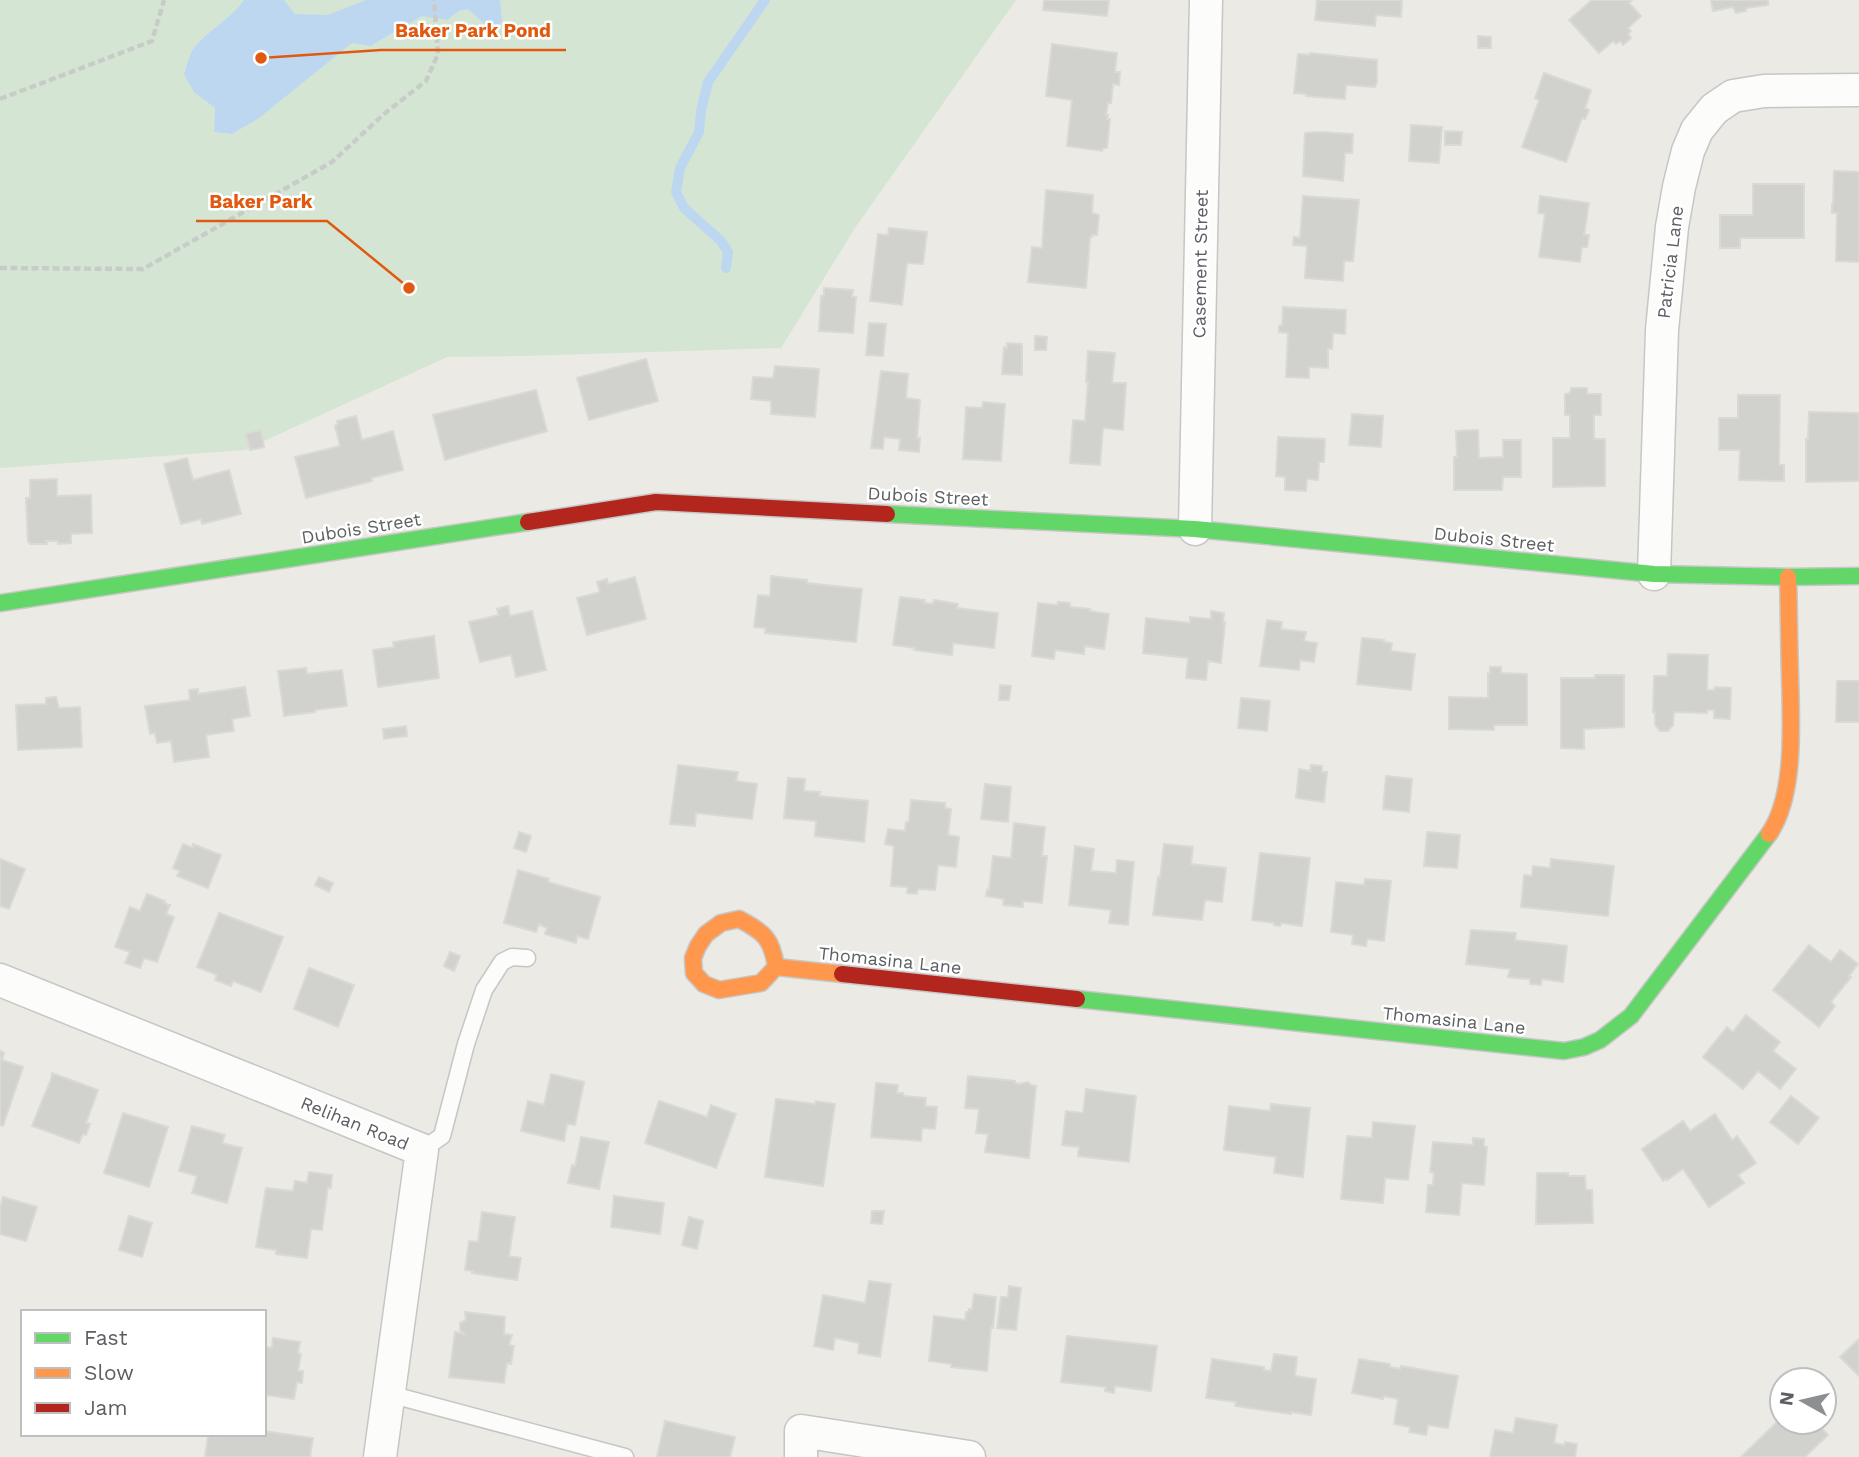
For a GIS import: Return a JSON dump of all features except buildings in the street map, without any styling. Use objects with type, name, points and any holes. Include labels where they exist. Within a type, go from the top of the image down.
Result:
[{"type":"street","name":"Casement Street","points":[[1195,529],[1206,0]]},
{"type":"street","name":"Patricia Lane","points":[[1654,574],[1663,317],[1672,227],[1688,151],[1697,130],[1714,109],[1733,96],[1764,91],[1859,90]]},
{"type":"street","name":"Dubois Street","points":[[0,603],[656,502],[1195,529],[1654,574],[1859,576]]},
{"type":"street","name":"Thomasina Lane","points":[[776,967],[1564,1051],[1585,1049],[1611,1034],[1631,1016],[1775,826],[1786,791],[1791,738],[1788,577]]},
{"type":"street","points":[[739,919],[762,931],[773,946],[776,967],[761,983],[719,990],[704,984],[694,973],[693,957],[706,934],[721,923],[739,919]]},
{"type":"street","name":"Relihan Road","points":[[0,980],[422,1150],[380,1457]]},
{"type":"street","points":[[801,1457],[801,1430],[969,1457]]},
{"type":"lane","points":[[422,1150],[442,1136],[466,1044],[484,990],[502,962],[512,957],[527,958]]},
{"type":"lane","points":[[389,1394],[625,1457]]},
{"type":"path","points":[[0,99],[152,41],[164,0]]},
{"type":"path","points":[[0,268],[142,268],[331,162],[384,114],[426,81],[438,54],[434,0]]},
{"type":"green space","points":[[0,0],[1016,0],[855,228],[781,348],[447,357],[245,450],[0,468]]},
{"type":"water","points":[[244,0],[284,0],[295,14],[328,15],[366,0],[500,0],[502,22],[490,29],[468,9],[459,11],[447,20],[422,16],[370,46],[352,43],[259,118],[232,134],[214,132],[215,108],[194,92],[184,74],[195,47]]},
{"type":"waterway","points":[[726,268],[728,252],[721,241],[684,208],[676,192],[680,168],[699,132],[708,82],[765,0]]},
{"type":"traffic: fast","points":[[887,514],[1195,529],[1654,574],[1859,576]]},
{"type":"traffic: fast","points":[[0,603],[528,522]]},
{"type":"traffic: fast","points":[[1077,999],[1564,1051],[1584,1047],[1600,1040],[1631,1016],[1769,834]]},
{"type":"traffic: slow","points":[[1769,834],[1784,799],[1790,758],[1788,577]]},
{"type":"traffic: slow","points":[[776,967],[765,937],[739,919],[721,923],[706,934],[693,958],[694,973],[704,984],[719,990],[761,983],[776,967],[842,974]]},
{"type":"traffic: jam","points":[[528,522],[656,502],[887,514]]},
{"type":"traffic: jam","points":[[842,974],[1077,999]]},
{"type":"place","name":"Baker Park Pond","points":[[261,58]]},
{"type":"place","name":"Baker Park","points":[[409,288]]}]
